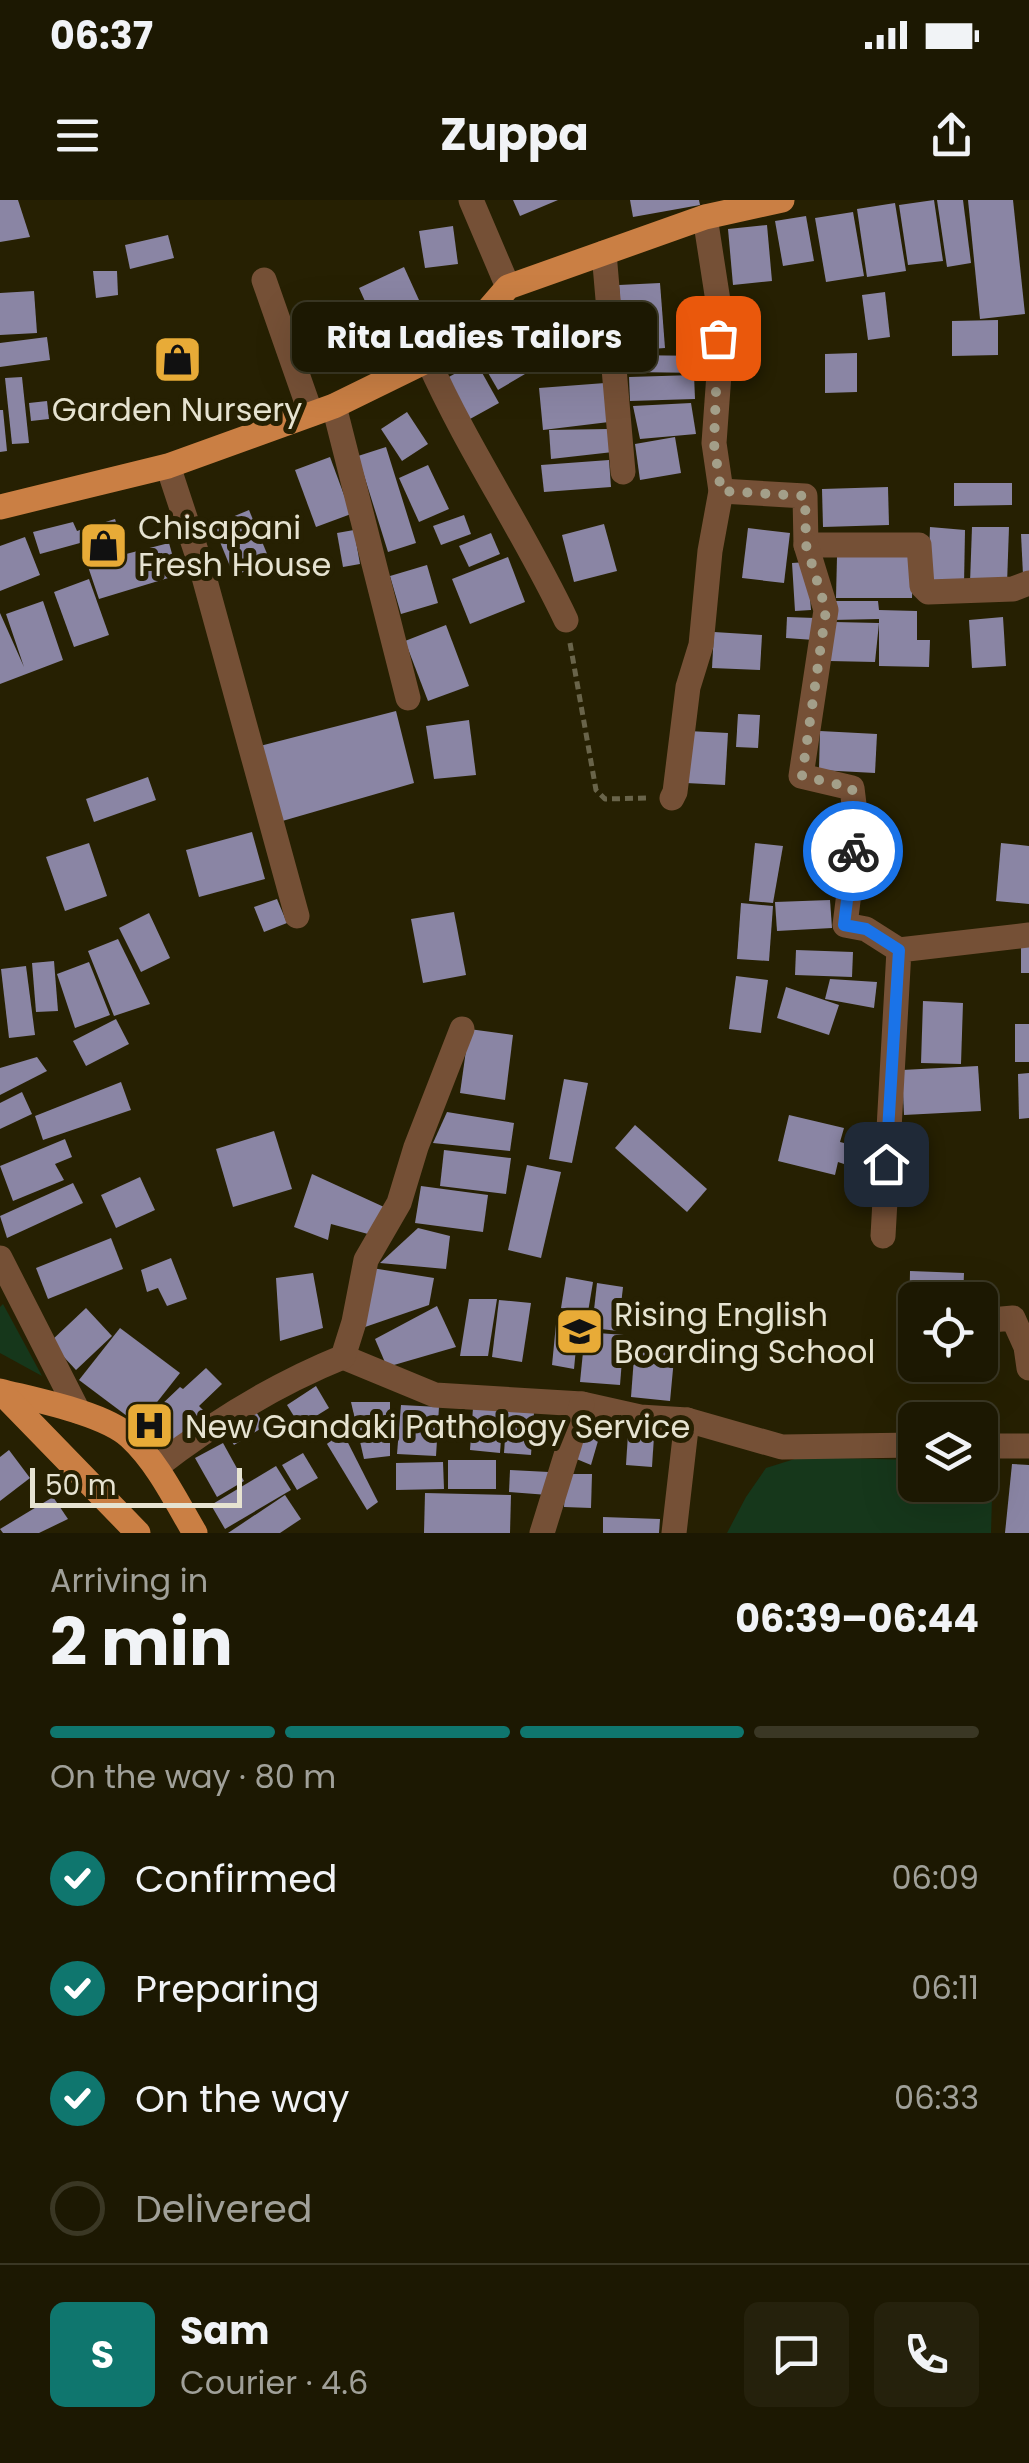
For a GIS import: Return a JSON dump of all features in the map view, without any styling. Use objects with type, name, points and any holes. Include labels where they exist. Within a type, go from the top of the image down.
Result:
[{"type":"main road","points":[[0,508],[168,466],[323,410],[428,360],[470,331],[508,286],[742,203],[782,200]]},
{"type":"main road","points":[[0,1391],[78,1411],[128,1434],[156,1467],[195,1533]]},
{"type":"main road","points":[[0,1391],[138,1533]]},
{"type":"street","points":[[472,200],[508,286]]},
{"type":"street","points":[[672,798],[676,792],[688,687],[701,645],[710,551],[721,491],[714,444],[719,374],[718,301],[705,217]]},
{"type":"street","points":[[604,253],[624,472]]},
{"type":"street","points":[[264,280],[323,410],[408,698]]},
{"type":"street","points":[[428,360],[450,408],[532,550],[566,620]]},
{"type":"street","points":[[168,466],[201,566],[297,916]]},
{"type":"street","points":[[721,491],[805,496],[806,545],[826,610],[802,776],[852,788],[858,830],[844,925],[866,929],[899,950],[1029,936]]},
{"type":"street","points":[[806,545],[919,545],[922,586],[928,592],[1013,589],[1029,583]]},
{"type":"street","points":[[882,1236],[899,950]]},
{"type":"street","points":[[344,1357],[366,1260],[399,1204],[416,1147],[462,1029]]},
{"type":"street","points":[[0,1258],[78,1411]]},
{"type":"street","points":[[998,1319],[1013,1318],[1026,1347],[1029,1368]]},
{"type":"street","points":[[156,1467],[198,1435],[304,1372],[344,1357],[435,1395],[582,1404],[640,1416],[687,1420],[782,1447],[898,1445]]},
{"type":"street","points":[[542,1533],[582,1404]]},
{"type":"street","points":[[674,1533],[687,1420]]},
{"type":"street","points":[[998,1446],[1029,1446]]},
{"type":"path","points":[[566,620],[600,796],[672,798]]},
{"type":"green space","points":[[3,1304],[42,1376],[0,1353]]},
{"type":"green space","points":[[801,1457],[898,1460],[898,1502],[992,1502],[991,1533],[727,1533],[766,1468]]},
{"type":"building","points":[[0,200],[18,200],[30,237],[0,242]]},
{"type":"building","points":[[513,200],[558,200],[520,216]]},
{"type":"building","points":[[630,200],[699,200],[700,205],[633,217]]},
{"type":"building","points":[[934,200],[943,261],[908,265],[899,205]]},
{"type":"building","points":[[937,200],[963,200],[971,263],[947,267]]},
{"type":"building","points":[[968,200],[1013,200],[1025,314],[980,319]]},
{"type":"building","points":[[895,203],[906,271],[867,277],[857,209]]},
{"type":"building","points":[[853,212],[864,276],[826,282],[815,218]]},
{"type":"building","points":[[806,216],[814,261],[783,266],[775,221]]},
{"type":"building","points":[[767,225],[772,281],[733,285],[728,229]]},
{"type":"building","points":[[453,226],[458,264],[425,268],[419,231]]},
{"type":"building","points":[[168,235],[174,258],[130,269],[125,245]]},
{"type":"building","points":[[404,267],[429,322],[384,343],[359,288]]},
{"type":"building","points":[[93,271],[117,271],[118,295],[96,298]]},
{"type":"building","points":[[660,283],[665,348],[624,351],[619,285]]},
{"type":"building","points":[[34,291],[37,333],[0,335],[0,293]]},
{"type":"building","points":[[885,292],[890,337],[868,340],[862,295]]},
{"type":"building","points":[[731,296],[747,297],[745,346],[728,345]]},
{"type":"building","points":[[333,305],[354,358],[307,372],[289,319]]},
{"type":"building","points":[[998,320],[998,355],[952,356],[952,321]]},
{"type":"building","points":[[47,337],[50,360],[0,367],[0,343]]},
{"type":"building","points":[[506,343],[525,374],[498,390],[480,359]]},
{"type":"building","points":[[857,353],[857,392],[825,393],[825,354]]},
{"type":"building","points":[[627,355],[707,356],[706,373],[627,372]]},
{"type":"building","points":[[476,362],[499,403],[470,419],[447,378]]},
{"type":"building","points":[[694,375],[695,399],[630,401],[629,377]]},
{"type":"building","points":[[22,377],[29,443],[12,444],[5,378]]},
{"type":"building","points":[[605,383],[609,422],[543,430],[539,388]]},
{"type":"building","points":[[47,401],[49,419],[31,421],[29,403]]},
{"type":"building","points":[[691,403],[696,434],[640,439],[633,406]]},
{"type":"building","points":[[0,410],[7,451],[0,452]]},
{"type":"building","points":[[407,412],[428,444],[402,461],[381,429]]},
{"type":"building","points":[[608,429],[613,452],[551,459],[549,430]]},
{"type":"building","points":[[675,437],[681,473],[640,480],[635,444]]},
{"type":"building","points":[[386,447],[416,543],[388,552],[358,456]]},
{"type":"building","points":[[330,457],[351,514],[316,527],[295,470]]},
{"type":"building","points":[[609,460],[611,487],[544,492],[541,465]]},
{"type":"building","points":[[428,465],[449,509],[419,522],[399,478]]},
{"type":"building","points":[[954,483],[1012,483],[1012,505],[954,506]]},
{"type":"building","points":[[888,487],[889,525],[823,527],[822,489]]},
{"type":"building","points":[[249,510],[270,561],[234,576],[213,525]]},
{"type":"building","points":[[464,515],[471,534],[441,545],[433,526]]},
{"type":"building","points":[[115,519],[126,554],[169,543],[178,575],[99,599],[80,543],[40,554],[33,532],[73,522],[77,531]]},
{"type":"building","points":[[604,524],[617,571],[574,582],[562,535]]},
{"type":"building","points":[[930,527],[965,530],[964,585],[928,584]]},
{"type":"building","points":[[972,527],[1009,527],[1007,584],[970,583]]},
{"type":"building","points":[[748,528],[790,533],[784,583],[742,578]]},
{"type":"building","points":[[354,530],[360,564],[343,567],[337,533]]},
{"type":"building","points":[[491,533],[500,554],[469,567],[459,546]]},
{"type":"building","points":[[1021,534],[1029,534],[1029,575],[1023,575]]},
{"type":"building","points":[[25,537],[40,575],[0,591],[0,546]]},
{"type":"building","points":[[508,557],[525,602],[470,624],[452,579]]},
{"type":"building","points":[[837,557],[913,557],[912,598],[836,598]]},
{"type":"building","points":[[807,562],[811,610],[795,611],[792,563]]},
{"type":"building","points":[[427,565],[438,603],[401,614],[390,576]]},
{"type":"building","points":[[89,579],[109,635],[74,647],[54,592]]},
{"type":"building","points":[[43,601],[63,660],[0,684],[0,613],[24,667],[6,614]]},
{"type":"building","points":[[832,601],[878,601],[879,610],[917,611],[917,640],[930,640],[929,667],[879,666],[879,619],[832,620]]},
{"type":"building","points":[[787,617],[815,618],[814,640],[786,638]]},
{"type":"building","points":[[1003,617],[1006,666],[972,668],[969,620]]},
{"type":"building","points":[[834,622],[879,623],[875,662],[829,661]]},
{"type":"building","points":[[446,625],[469,686],[428,701],[405,641]]},
{"type":"building","points":[[714,632],[762,635],[760,670],[712,668]]},
{"type":"building","points":[[396,711],[414,783],[272,824],[256,747]]},
{"type":"building","points":[[738,714],[760,715],[758,748],[736,747]]},
{"type":"building","points":[[469,720],[476,775],[434,779],[426,726]]},
{"type":"building","points":[[688,731],[728,733],[725,785],[686,783]]},
{"type":"building","points":[[820,731],[877,734],[875,773],[819,770]]},
{"type":"building","points":[[148,777],[156,800],[94,822],[86,799]]},
{"type":"building","points":[[252,832],[265,879],[199,897],[186,850]]},
{"type":"building","points":[[89,843],[107,896],[65,911],[46,857]]},
{"type":"building","points":[[755,843],[783,846],[773,903],[749,901]]},
{"type":"building","points":[[1001,843],[1029,846],[1029,904],[996,901]]},
{"type":"building","points":[[277,899],[287,923],[264,932],[254,907]]},
{"type":"building","points":[[830,900],[832,928],[777,931],[775,902]]},
{"type":"building","points":[[741,903],[773,906],[769,961],[737,959]]},
{"type":"building","points":[[454,912],[466,975],[423,983],[411,919]]},
{"type":"building","points":[[149,913],[170,958],[141,972],[119,928]]},
{"type":"building","points":[[118,939],[150,1004],[114,1016],[88,951]]},
{"type":"building","points":[[1021,947],[1029,947],[1029,973],[1021,973]]},
{"type":"building","points":[[796,950],[853,952],[852,977],[795,975]]},
{"type":"building","points":[[54,961],[58,1011],[36,1012],[32,963]]},
{"type":"building","points":[[89,962],[110,1015],[75,1028],[57,974]]},
{"type":"building","points":[[26,966],[35,1035],[9,1038],[1,969]]},
{"type":"building","points":[[736,976],[768,980],[761,1033],[729,1029]]},
{"type":"building","points":[[830,979],[877,982],[874,1008],[825,999]]},
{"type":"building","points":[[786,987],[839,1005],[829,1035],[777,1018]]},
{"type":"building","points":[[923,1001],[963,1003],[961,1064],[921,1063]]},
{"type":"building","points":[[116,1019],[129,1044],[86,1066],[73,1041]]},
{"type":"building","points":[[1015,1024],[1029,1024],[1029,1062],[1015,1062]]},
{"type":"building","points":[[469,1029],[513,1035],[505,1100],[460,1093]]},
{"type":"building","points":[[37,1057],[47,1071],[0,1095],[0,1068]]},
{"type":"building","points":[[978,1066],[981,1111],[904,1115],[902,1070]]},
{"type":"building","points":[[1029,1073],[1029,1118],[1019,1119],[1018,1074]]},
{"type":"building","points":[[564,1079],[588,1083],[572,1163],[549,1159]]},
{"type":"building","points":[[121,1082],[131,1110],[43,1140],[35,1116]]},
{"type":"building","points":[[22,1092],[32,1114],[0,1129],[0,1103]]},
{"type":"building","points":[[447,1112],[514,1123],[510,1151],[433,1143]]},
{"type":"building","points":[[789,1115],[844,1128],[840,1142],[852,1145],[847,1165],[838,1162],[835,1175],[778,1161]]},
{"type":"building","points":[[635,1125],[707,1189],[687,1212],[615,1148]]},
{"type":"building","points":[[274,1131],[292,1189],[233,1207],[216,1149]]},
{"type":"building","points":[[65,1139],[72,1157],[55,1164],[64,1180],[13,1201],[0,1166]]},
{"type":"building","points":[[444,1150],[511,1158],[506,1194],[440,1186]]},
{"type":"building","points":[[527,1165],[561,1172],[541,1258],[508,1250]]},
{"type":"building","points":[[312,1174],[384,1207],[368,1234],[331,1224],[328,1240],[294,1227]]},
{"type":"building","points":[[140,1177],[155,1210],[116,1228],[101,1195]]},
{"type":"building","points":[[73,1183],[83,1203],[7,1238],[0,1216]]},
{"type":"building","points":[[421,1186],[488,1195],[483,1232],[415,1223]]},
{"type":"building","points":[[418,1228],[450,1236],[446,1269],[380,1263]]},
{"type":"building","points":[[111,1238],[123,1269],[48,1299],[36,1268]]},
{"type":"building","points":[[171,1258],[187,1299],[167,1306],[158,1288],[147,1292],[141,1270]]},
{"type":"building","points":[[372,1268],[434,1278],[429,1305],[365,1327]]},
{"type":"building","points":[[910,1271],[964,1273],[964,1282],[910,1282]]},
{"type":"building","points":[[313,1273],[323,1328],[280,1341],[276,1278]]},
{"type":"building","points":[[566,1277],[593,1282],[588,1312],[561,1308]]},
{"type":"building","points":[[597,1283],[623,1287],[618,1331],[592,1328]]},
{"type":"building","points":[[469,1299],[497,1299],[488,1356],[460,1356]]},
{"type":"building","points":[[499,1300],[531,1303],[522,1362],[492,1357]]},
{"type":"building","points":[[437,1306],[456,1347],[387,1367],[375,1339]]},
{"type":"building","points":[[86,1308],[112,1336],[76,1370],[50,1342]]},
{"type":"building","points":[[557,1314],[579,1317],[574,1369],[552,1365]]},
{"type":"building","points":[[120,1328],[180,1373],[139,1425],[79,1380]]},
{"type":"building","points":[[585,1332],[624,1335],[620,1385],[580,1382]]},
{"type":"building","points":[[635,1344],[675,1348],[670,1401],[631,1397]]},
{"type":"building","points":[[206,1368],[222,1384],[199,1406],[209,1416],[168,1455],[139,1426]]},
{"type":"building","points":[[316,1386],[329,1408],[300,1426],[287,1405]]},
{"type":"building","points":[[351,1402],[390,1402],[390,1456],[364,1459]]},
{"type":"building","points":[[401,1405],[439,1407],[436,1456],[397,1454]]},
{"type":"building","points":[[253,1407],[265,1426],[234,1445],[222,1426]]},
{"type":"building","points":[[473,1408],[503,1410],[500,1453],[470,1450]]},
{"type":"building","points":[[507,1411],[534,1412],[531,1455],[504,1453]]},
{"type":"building","points":[[588,1414],[605,1417],[591,1465],[574,1458]]},
{"type":"building","points":[[341,1429],[378,1502],[367,1510],[327,1444]]},
{"type":"building","points":[[628,1434],[654,1436],[652,1467],[626,1465]]},
{"type":"building","points":[[223,1443],[244,1481],[217,1497],[195,1458]]},
{"type":"building","points":[[9,1450],[30,1478],[0,1501],[0,1457]]},
{"type":"building","points":[[303,1453],[318,1478],[297,1490],[282,1465]]},
{"type":"building","points":[[448,1460],[496,1460],[496,1489],[448,1489]]},
{"type":"building","points":[[443,1462],[444,1489],[396,1490],[396,1463]]},
{"type":"building","points":[[1012,1464],[1029,1465],[1029,1533],[1005,1533]]},
{"type":"building","points":[[276,1466],[291,1490],[225,1529],[211,1505]]},
{"type":"building","points":[[510,1470],[549,1472],[548,1495],[509,1492]]},
{"type":"building","points":[[566,1474],[592,1474],[591,1508],[564,1507]]},
{"type":"building","points":[[425,1493],[511,1495],[510,1533],[424,1533]]},
{"type":"building","points":[[285,1495],[301,1519],[280,1533],[228,1533]]},
{"type":"building","points":[[53,1497],[68,1519],[39,1533],[3,1533],[0,1529]]},
{"type":"building","points":[[603,1517],[660,1519],[659,1533],[603,1533]]},
{"type":"way so far","points":[[718,338],[714,444],[721,491],[805,496],[806,545],[826,610],[802,776],[852,788],[858,830],[853,851]]},
{"type":"place","name":"Rita Ladies Tailors","points":[[718,338]]},
{"type":"place","name":"Garden Nursery","points":[[177,359]]},
{"type":"place","name":"Chisapani Fresh House","points":[[103,545]]},
{"type":"place","name":"Rising English Boarding School","points":[[579,1332]]},
{"type":"place","name":"New Gandaki Pathology Service","points":[[150,1426]]},
{"type":"route","points":[[853,851],[844,925],[866,929],[899,950],[886,1164]]}]
